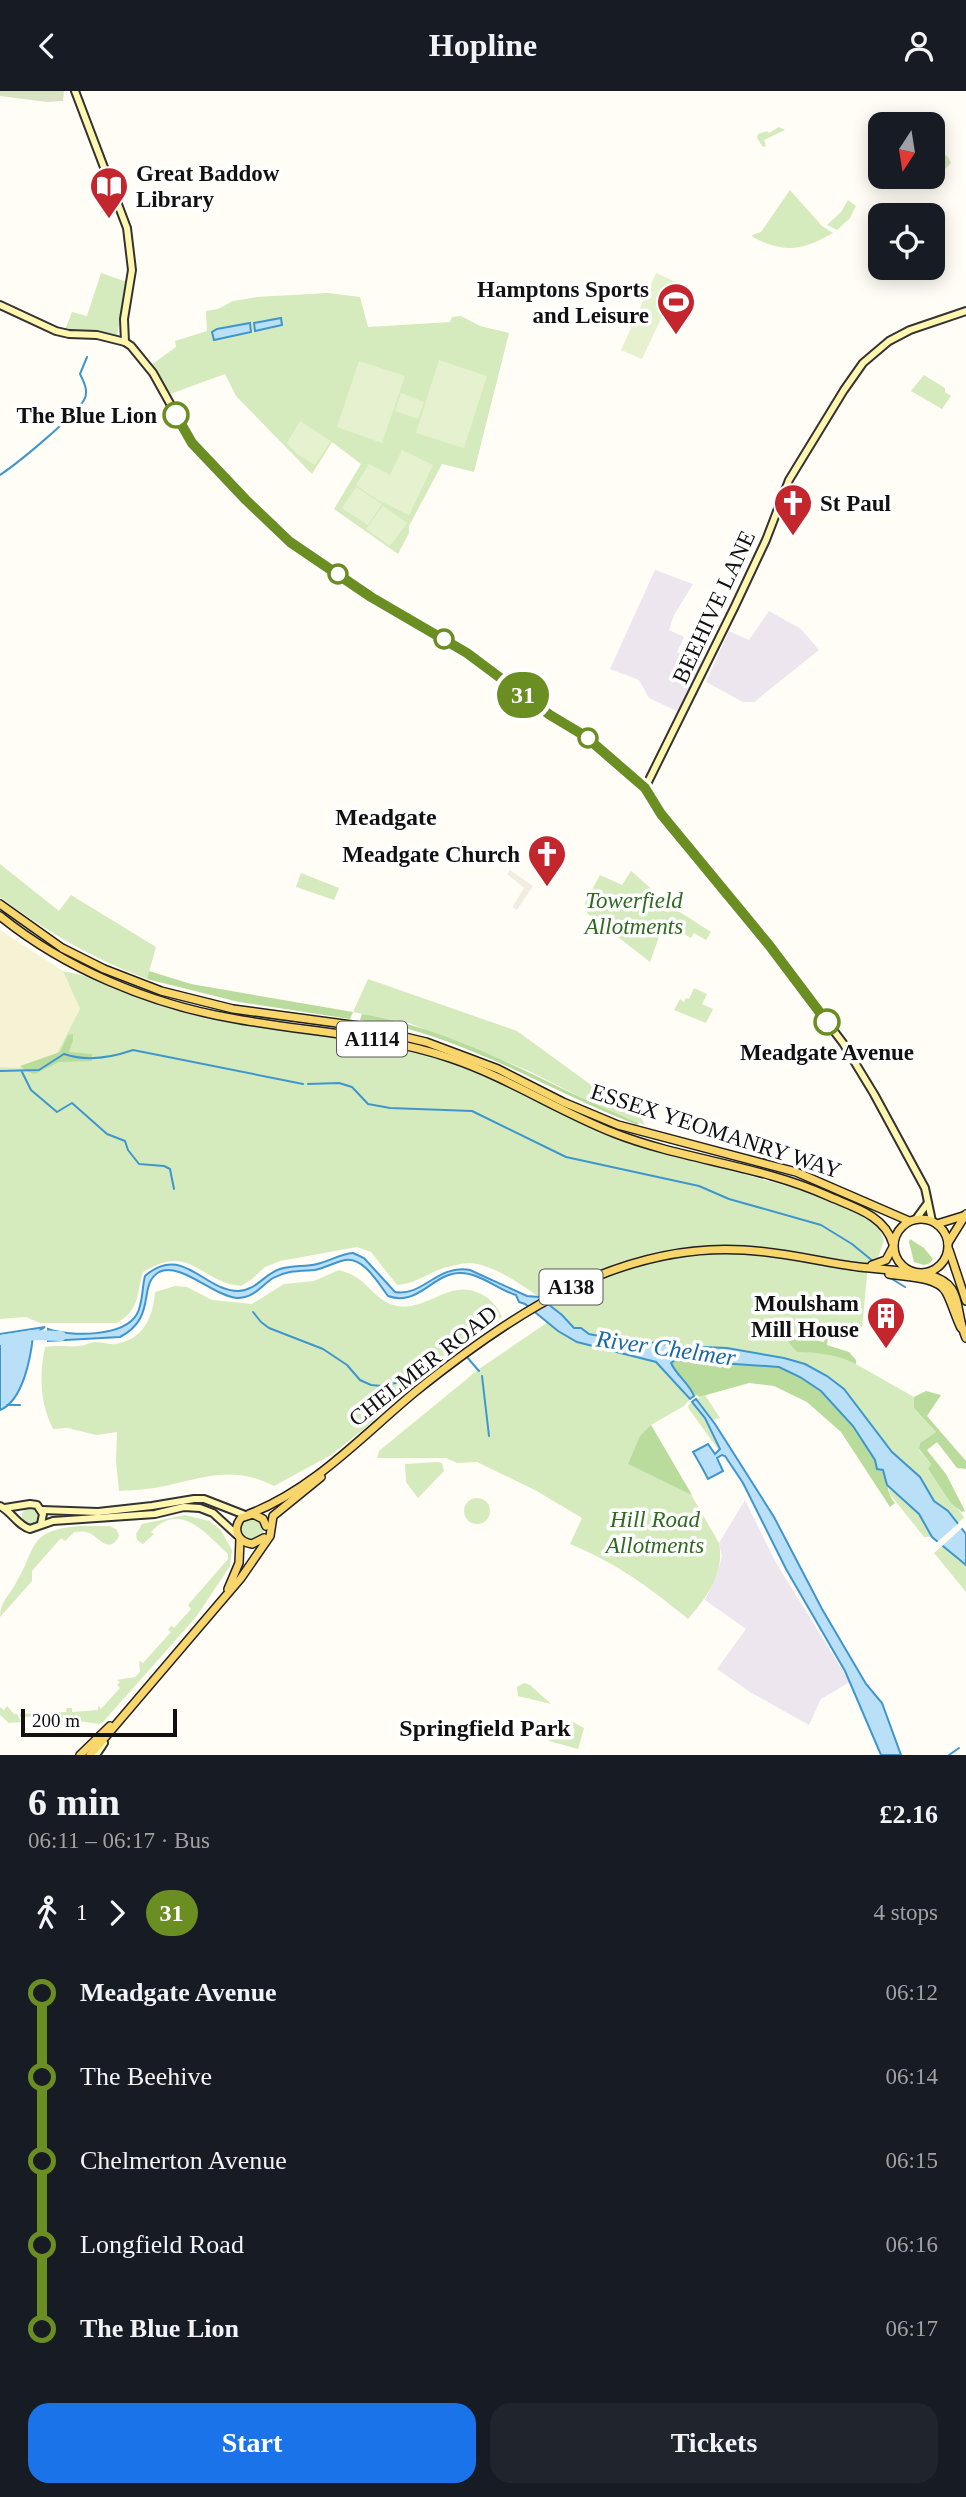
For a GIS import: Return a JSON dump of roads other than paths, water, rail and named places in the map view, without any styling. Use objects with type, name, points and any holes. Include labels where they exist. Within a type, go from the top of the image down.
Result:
[{"type":"main road","name":"ESSEX YEOMANRY WAY","points":[[0,904],[62,948],[104,969],[161,991],[233,1009],[359,1026],[426,1042],[498,1069],[563,1102],[618,1125],[796,1172],[913,1220]]},
{"type":"main road","name":"ESSEX YEOMANRY WAY","points":[[0,916],[77,965],[157,999],[231,1019],[372,1038],[452,1058],[614,1133],[645,1144],[758,1171],[818,1192],[879,1220],[888,1230],[893,1245]]},
{"type":"main road","name":"A1114","points":[[913,1220],[934,1223],[952,1221],[966,1214]]},
{"type":"main road","name":"A1114","points":[[921,1273],[935,1269],[942,1263],[948,1244],[966,1214]]},
{"type":"main road","points":[[858,1267],[880,1264],[886,1260],[898,1230],[913,1220]]},
{"type":"main road","points":[[934,1223],[945,1234],[966,1301]]},
{"type":"main road","name":"A1114","points":[[893,1245],[901,1265],[912,1272]]},
{"type":"main road","name":"CHELMER ROAD","points":[[84,1754],[128,1710],[241,1578],[270,1536],[273,1516],[405,1400],[444,1369],[520,1317],[586,1280],[639,1261],[681,1253],[716,1250],[765,1252],[858,1267],[912,1272]]},
{"type":"main road","name":"A138","points":[[858,1267],[941,1286],[961,1328]]},
{"type":"main road","points":[[912,1272],[940,1278],[953,1290],[959,1308],[961,1328],[966,1338]]},
{"type":"main road","name":"CHELMER ROAD","points":[[247,1514],[286,1496],[338,1458]]},
{"type":"main road","name":"CHELMER ROAD","points":[[266,1526],[269,1515],[275,1508],[306,1489]]},
{"type":"main road","points":[[247,1514],[260,1516],[266,1526]]},
{"type":"main road","name":"A138","points":[[238,1537],[238,1521],[247,1514]]},
{"type":"main road","name":"A138","points":[[264,1538],[266,1526]]},
{"type":"main road","points":[[238,1537],[252,1544],[264,1538]]},
{"type":"main road","name":"CHELMER ROAD","points":[[225,1596],[239,1563],[238,1537]]},
{"type":"main road","name":"CHELMER ROAD","points":[[241,1578],[264,1538]]},
{"type":"street","points":[[75,91],[120,207],[128,235],[132,270],[124,319],[125,342]]},
{"type":"street","points":[[0,305],[56,331],[97,335],[125,342],[153,373],[192,443],[290,542],[371,597],[467,653],[550,715],[585,736],[645,788],[661,814],[769,945],[843,1043],[927,1193],[934,1223]]},
{"type":"street","name":"BEEHIVE LANE","points":[[645,788],[735,606],[769,532],[789,480],[844,390],[863,363],[889,341],[911,330],[966,311]]},
{"type":"street","points":[[913,1220],[928,1202]]},
{"type":"street","points":[[2,1507],[33,1504],[42,1510],[98,1512],[204,1499],[247,1514]]},
{"type":"street","points":[[18,1520],[23,1506]]},
{"type":"street","points":[[2,1507],[26,1528],[34,1529],[52,1521],[155,1514],[184,1507],[200,1508],[213,1513],[238,1537]]},
{"type":"street","points":[[41,1524],[42,1510]]},
{"type":"street","points":[[96,1755],[128,1710]]},
{"type":"water","points":[[281,318],[282,325],[255,331],[254,323]]},
{"type":"water","points":[[250,323],[251,332],[214,340],[212,332],[217,329]]},
{"type":"water","points":[[353,1253],[364,1258],[395,1292],[414,1290],[458,1269],[470,1270],[527,1296],[539,1297],[574,1328],[581,1328],[589,1334],[634,1343],[640,1341],[727,1348],[805,1364],[844,1389],[892,1452],[920,1477],[934,1501],[948,1511],[966,1534],[966,1565],[932,1537],[919,1514],[887,1485],[883,1470],[877,1469],[875,1460],[853,1426],[821,1391],[800,1377],[779,1367],[675,1360],[671,1363],[694,1396],[690,1399],[656,1362],[577,1342],[519,1302],[516,1295],[466,1273],[449,1275],[417,1294],[399,1298],[388,1296],[364,1267],[352,1260],[345,1260],[315,1270],[283,1274],[273,1278],[253,1294],[237,1298],[218,1292],[176,1271],[167,1270],[159,1272],[153,1278],[139,1320],[120,1337],[48,1341],[48,1329],[70,1333],[96,1333],[130,1322],[139,1310],[145,1276],[158,1267],[170,1264],[182,1266],[214,1284],[238,1291],[250,1288],[280,1269],[317,1264]]},
{"type":"water","points":[[45,1327],[33,1335],[28,1366],[15,1398],[0,1410],[0,1334]]},
{"type":"water","points":[[696,1399],[774,1517],[822,1609],[866,1684],[882,1703],[901,1755],[881,1755],[845,1671],[786,1569],[743,1483],[725,1456],[717,1458],[723,1471],[708,1479],[693,1452],[708,1444],[715,1454],[720,1449],[705,1418],[692,1402]]},
{"type":"waterway","points":[[0,475],[58,428],[84,400],[86,390],[80,374],[87,357]]},
{"type":"waterway","points":[[0,1071],[39,1070],[64,1054],[98,1058],[133,1050],[303,1084]]},
{"type":"waterway","points":[[22,1072],[31,1090],[57,1112],[72,1103],[107,1134],[125,1141],[128,1150],[139,1164],[170,1169],[174,1189]]},
{"type":"waterway","points":[[308,1084],[339,1083],[352,1087],[368,1104],[390,1108],[472,1111],[566,1157],[699,1186],[729,1199],[821,1225],[852,1244],[874,1262]]},
{"type":"waterway","points":[[892,1279],[905,1287]]},
{"type":"waterway","points":[[253,1312],[269,1328],[323,1349],[347,1365],[360,1380],[371,1385],[382,1386],[417,1378],[459,1347]]},
{"type":"waterway","name":"River Chelmer","points":[[0,1340],[33,1335],[61,1336]]},
{"type":"waterway","points":[[466,1356],[479,1371]]},
{"type":"waterway","points":[[482,1376],[489,1436]]},
{"type":"waterway","points":[[7,1405],[20,1405]]},
{"type":"waterway","points":[[949,1755],[959,1748]]},
{"type":"place","name":"Great Baddow Library","points":[[109,220]]},
{"type":"place","name":"Hamptons Sports and Leisure","points":[[676,336]]},
{"type":"place","name":"The Blue Lion","points":[[176,415]]},
{"type":"place","name":"St Paul","points":[[793,537]]},
{"type":"place","name":"Meadgate Church","points":[[547,888]]},
{"type":"place","name":"Meadgate Avenue","points":[[827,1022]]},
{"type":"place","name":"Moulsham Mill House","points":[[886,1350]]},
{"type":"district","name":"Meadgate","points":[[386,817]]},
{"type":"district","name":"Springfield Park","points":[[485,1728]]},
{"type":"park label","name":"Towerfield Allotments","points":[[634,913]]},
{"type":"park label","name":"Hill Road Allotments","points":[[655,1532]]}]
